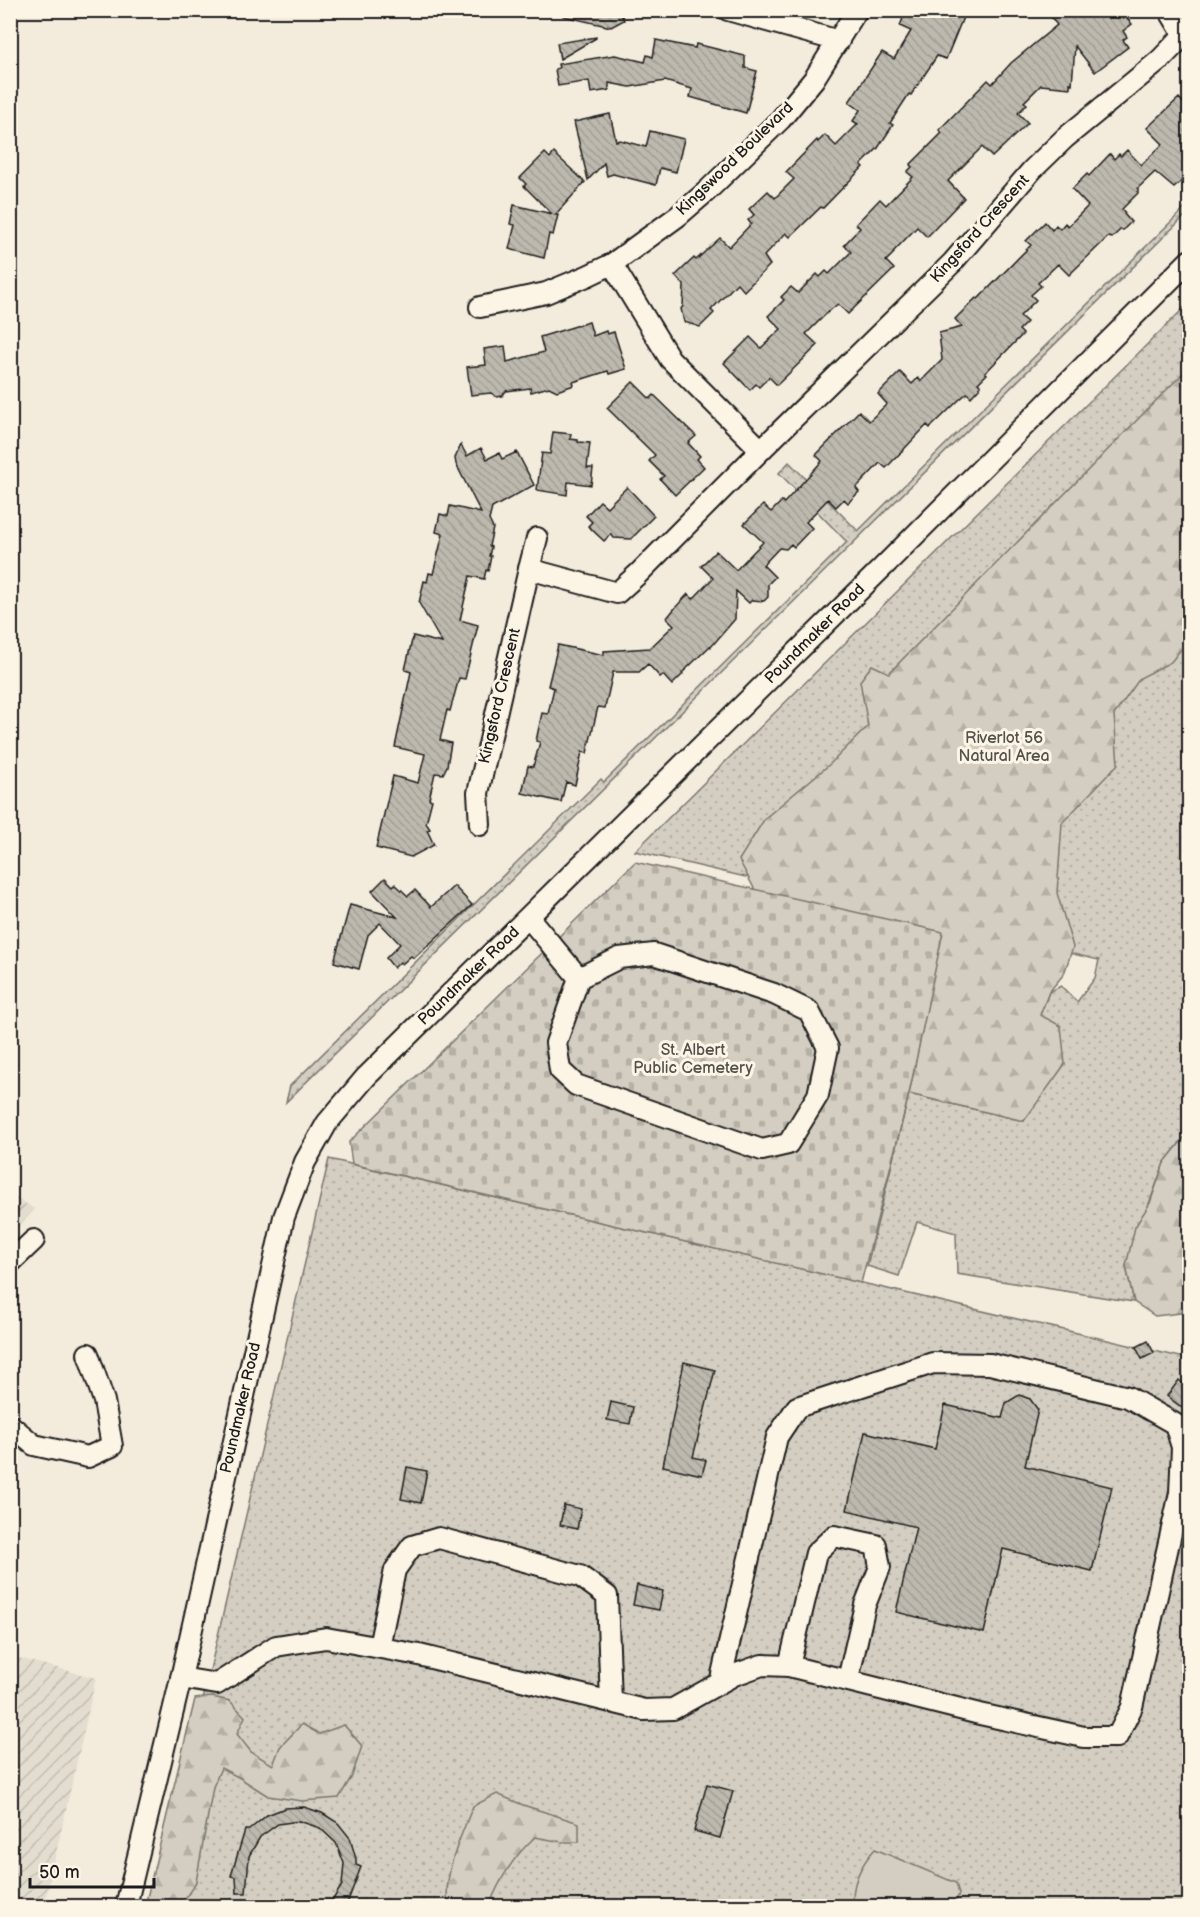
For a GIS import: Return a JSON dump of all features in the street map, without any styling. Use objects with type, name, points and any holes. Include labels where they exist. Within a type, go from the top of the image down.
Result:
[{"type":"street","points":[[728,10],[840,41]]},
{"type":"street","name":"Kingswood Boulevard","points":[[480,307],[546,292],[612,264],[678,216],[781,118],[814,79],[840,41],[856,10]]},
{"type":"street","name":"Kingsford Crescent","points":[[529,569],[617,593],[952,263],[1032,170],[1065,138],[1160,60],[1184,35],[1168,10]]},
{"type":"street","name":"Poundmaker Road","points":[[126,1906],[181,1678],[284,1217],[305,1162],[327,1123],[366,1077],[529,918],[1190,260]]},
{"type":"street","points":[[612,264],[669,359],[760,450]]},
{"type":"street","name":"Kingsford Crescent","points":[[480,825],[478,792],[537,538]]},
{"type":"street","points":[[529,918],[579,978]]},
{"type":"street","points":[[654,954],[774,994],[809,1011],[828,1048],[818,1095],[788,1144],[762,1150],[576,1085],[560,1070],[556,1042],[579,978],[619,958],[654,954]]},
{"type":"street","points":[[10,1263],[33,1240]]},
{"type":"street","points":[[10,1425],[34,1445],[88,1457],[112,1446],[104,1401],[88,1354]]},
{"type":"street","points":[[181,1678],[217,1684],[276,1646],[326,1638],[419,1655],[644,1710],[674,1709],[720,1683],[734,1675],[762,1665],[789,1666],[980,1714],[1084,1737],[1117,1737],[1131,1707],[1180,1492],[1182,1447],[1175,1424],[1128,1397],[990,1364],[933,1363],[797,1407],[777,1437],[720,1683]]},
{"type":"street","points":[[789,1666],[816,1553],[834,1536],[876,1545],[880,1567],[865,1605],[848,1680]]},
{"type":"street","points":[[379,1647],[395,1570],[412,1546],[439,1538],[580,1576],[607,1596],[611,1702]]},
{"type":"shaded area","points":[[11,1195],[35,1209],[11,1234]]},
{"type":"shaded area","points":[[11,1656],[96,1678],[44,1906],[11,1906]]},
{"type":"green space","points":[[1189,204],[1189,212],[286,1102],[290,1086],[601,779],[604,782],[847,542],[779,473],[789,462],[858,531]]},
{"type":"green space","name":"Riverlot 56 Natural Area","points":[[1189,303],[1189,1137],[1184,1138],[1164,1163],[1126,1266],[1134,1302],[957,1274],[956,1233],[917,1222],[899,1276],[867,1266],[909,1094],[1024,1121],[1040,1015],[1049,992],[1061,986],[1077,1002],[1095,978],[1099,960],[635,851]]},
{"type":"green space","name":"Riverlot 56 Natural Area","points":[[1189,367],[1189,639],[1171,662],[1140,678],[1114,715],[1118,764],[1062,823],[1057,893],[1073,947],[1064,974],[1049,992],[1040,1015],[1061,1026],[1065,1064],[1024,1121],[909,1094],[942,932],[755,890],[739,860],[765,818],[830,764],[868,726],[860,681],[872,665],[889,673]]},
{"type":"green space","name":"St. Albert Public Cemetery","points":[[635,862],[943,932],[909,1094],[861,1283],[352,1164],[349,1142]]},
{"type":"green space","points":[[1189,1137],[1189,1312],[1155,1316],[1134,1302],[1126,1266],[1135,1227],[1150,1203],[1164,1163],[1184,1138]]},
{"type":"green space","points":[[329,1159],[1189,1359],[1189,1906],[155,1906]]},
{"type":"green space","points":[[212,1697],[230,1701],[245,1717],[237,1734],[251,1752],[273,1765],[280,1747],[302,1724],[319,1734],[344,1725],[362,1746],[352,1776],[339,1798],[302,1801],[268,1796],[221,1768],[213,1787],[196,1882],[180,1906],[145,1906],[195,1699]]},
{"type":"green space","points":[[497,1794],[579,1823],[579,1842],[562,1842],[535,1837],[508,1869],[489,1906],[448,1906],[447,1893],[451,1868],[458,1842],[473,1806]]},
{"type":"green space","points":[[875,1849],[956,1883],[959,1894],[954,1906],[854,1906],[855,1883],[865,1861]]},
{"type":"building","points":[[564,10],[619,10],[624,20],[611,27],[563,16]]},
{"type":"building","points":[[906,10],[966,10],[946,59],[937,56],[890,123],[893,125],[878,148],[861,165],[863,167],[823,208],[821,207],[790,237],[786,233],[764,256],[770,265],[744,291],[737,283],[711,310],[714,313],[700,327],[684,322],[681,309],[684,285],[675,276],[720,238],[729,247],[751,224],[748,220],[754,215],[749,209],[768,191],[775,198],[794,179],[786,172],[817,140],[818,142],[825,135],[836,146],[858,124],[853,121],[860,110],[849,102],[882,52],[894,59],[911,31],[900,26]]},
{"type":"building","points":[[1046,10],[1121,10],[1132,24],[1123,31],[1127,37],[1123,40],[1128,47],[1095,72],[1075,46],[1070,88],[1041,85],[1024,102],[1027,104],[1018,113],[1028,123],[992,157],[982,147],[948,181],[964,198],[927,237],[917,227],[886,261],[894,269],[848,314],[838,304],[806,334],[818,345],[777,385],[769,377],[759,387],[756,384],[750,390],[724,363],[750,337],[761,348],[781,329],[768,316],[784,300],[781,297],[791,287],[798,293],[817,274],[820,277],[826,271],[829,274],[851,252],[844,245],[860,228],[856,224],[880,199],[886,205],[913,177],[907,172],[912,167],[910,165],[942,133],[939,130],[988,80],[992,84],[1011,63],[1057,25]]},
{"type":"building","points":[[596,38],[560,59],[557,43]]},
{"type":"building","points":[[656,40],[695,48],[696,44],[745,56],[745,68],[757,71],[746,113],[690,97],[692,89],[665,81],[630,87],[609,83],[609,90],[591,93],[589,81],[558,86],[555,69],[559,68],[558,64],[615,55],[645,62],[647,55],[653,57]]},
{"type":"building","points":[[1179,98],[1190,109],[1190,169],[1183,176],[1185,178],[1174,188],[1155,172],[1138,188],[1138,193],[1122,209],[1131,222],[1123,230],[1112,238],[1108,237],[1069,275],[1058,264],[1038,283],[1041,286],[1031,295],[1036,300],[1020,316],[1027,322],[1019,330],[1023,334],[985,373],[987,374],[978,383],[981,386],[971,397],[967,393],[930,428],[927,425],[886,468],[880,463],[856,488],[859,492],[848,503],[844,499],[836,507],[828,499],[806,522],[812,528],[794,547],[791,544],[786,549],[779,548],[763,565],[775,577],[768,584],[768,597],[764,601],[752,600],[749,603],[736,591],[735,619],[711,647],[672,685],[663,675],[660,677],[648,664],[639,672],[613,672],[605,708],[598,707],[587,753],[582,752],[575,785],[566,782],[561,802],[522,793],[528,766],[533,767],[540,742],[536,741],[542,713],[548,714],[554,688],[548,686],[558,645],[604,655],[604,651],[650,648],[674,625],[667,618],[675,608],[688,594],[693,599],[713,578],[701,566],[716,551],[736,570],[763,542],[744,524],[763,505],[771,512],[782,501],[784,503],[822,461],[816,455],[859,411],[869,421],[887,404],[878,394],[900,372],[912,384],[918,378],[921,381],[942,360],[939,333],[962,327],[955,319],[1031,245],[1026,241],[1045,222],[1052,230],[1056,225],[1060,229],[1065,223],[1068,226],[1088,206],[1072,189],[1087,174],[1089,176],[1110,154],[1114,159],[1127,150],[1141,165],[1163,144],[1147,128]]},
{"type":"building","points":[[610,114],[616,141],[646,147],[650,131],[684,139],[676,172],[660,168],[656,185],[613,174],[607,176],[604,163],[588,180],[574,122]]},
{"type":"building","points":[[545,153],[550,158],[554,153],[585,182],[555,215],[558,215],[553,235],[549,234],[544,258],[509,249],[515,225],[510,224],[514,205],[552,214],[524,186],[526,184],[520,178]]},
{"type":"building","points":[[589,322],[593,336],[606,331],[607,334],[614,332],[626,369],[609,374],[608,371],[573,382],[574,385],[557,391],[549,387],[531,392],[530,388],[506,391],[502,396],[497,397],[491,393],[471,395],[467,367],[486,365],[484,349],[505,346],[507,362],[544,352],[540,337]]},
{"type":"building","points":[[633,382],[650,399],[654,395],[696,436],[688,443],[700,456],[697,459],[704,467],[675,495],[660,479],[664,476],[649,461],[655,455],[607,408]]},
{"type":"building","points":[[553,432],[571,434],[570,439],[590,443],[587,468],[593,468],[591,485],[568,482],[567,495],[537,490],[542,453],[550,454]]},
{"type":"building","points":[[461,445],[467,456],[481,448],[487,459],[499,453],[502,459],[517,452],[534,485],[492,508],[489,520],[493,528],[489,546],[491,547],[489,556],[491,556],[488,571],[486,570],[484,579],[470,576],[460,620],[478,625],[465,679],[459,678],[450,711],[447,710],[440,740],[451,743],[447,766],[443,774],[435,773],[429,799],[432,800],[426,823],[434,845],[411,857],[376,848],[393,776],[418,783],[425,754],[395,747],[411,672],[405,670],[413,636],[442,643],[419,603],[424,581],[427,582],[429,573],[433,574],[443,534],[436,532],[440,514],[448,516],[450,506],[481,513],[456,464],[455,458]]},
{"type":"building","points":[[627,487],[654,516],[631,539],[614,538],[611,534],[604,541],[588,526],[592,522],[586,516],[600,501],[607,507]]},
{"type":"building","points":[[385,878],[408,896],[415,890],[431,907],[454,886],[472,905],[414,958],[411,956],[394,968],[386,958],[400,944],[380,923],[368,935],[359,969],[334,962],[350,905],[397,917],[372,891]]},
{"type":"building","points":[[1148,1341],[1154,1353],[1142,1359],[1136,1347]]},
{"type":"building","points":[[684,1362],[715,1370],[693,1457],[706,1460],[702,1475],[663,1466]]},
{"type":"building","points":[[1179,1380],[1190,1389],[1190,1414],[1167,1396]]},
{"type":"building","points":[[1019,1395],[1030,1399],[1038,1410],[1025,1466],[1112,1487],[1092,1571],[1003,1549],[984,1633],[896,1612],[916,1527],[847,1510],[865,1432],[935,1449],[945,1405],[1002,1418],[1006,1403]]},
{"type":"building","points":[[611,1402],[633,1407],[630,1424],[607,1420]]},
{"type":"building","points":[[407,1467],[427,1471],[421,1503],[401,1499]]},
{"type":"building","points":[[564,1505],[581,1509],[577,1529],[560,1525]]},
{"type":"building","points":[[637,1585],[663,1591],[659,1610],[633,1605]]},
{"type":"building","points":[[707,1784],[733,1791],[720,1838],[694,1831]]},
{"type":"building","points":[[304,1807],[322,1813],[338,1823],[350,1838],[356,1865],[361,1867],[346,1906],[329,1906],[342,1885],[344,1863],[336,1843],[320,1828],[299,1821],[278,1824],[260,1837],[249,1856],[246,1893],[237,1893],[236,1877],[231,1876],[245,1830],[249,1830],[267,1815],[285,1808]]}]
